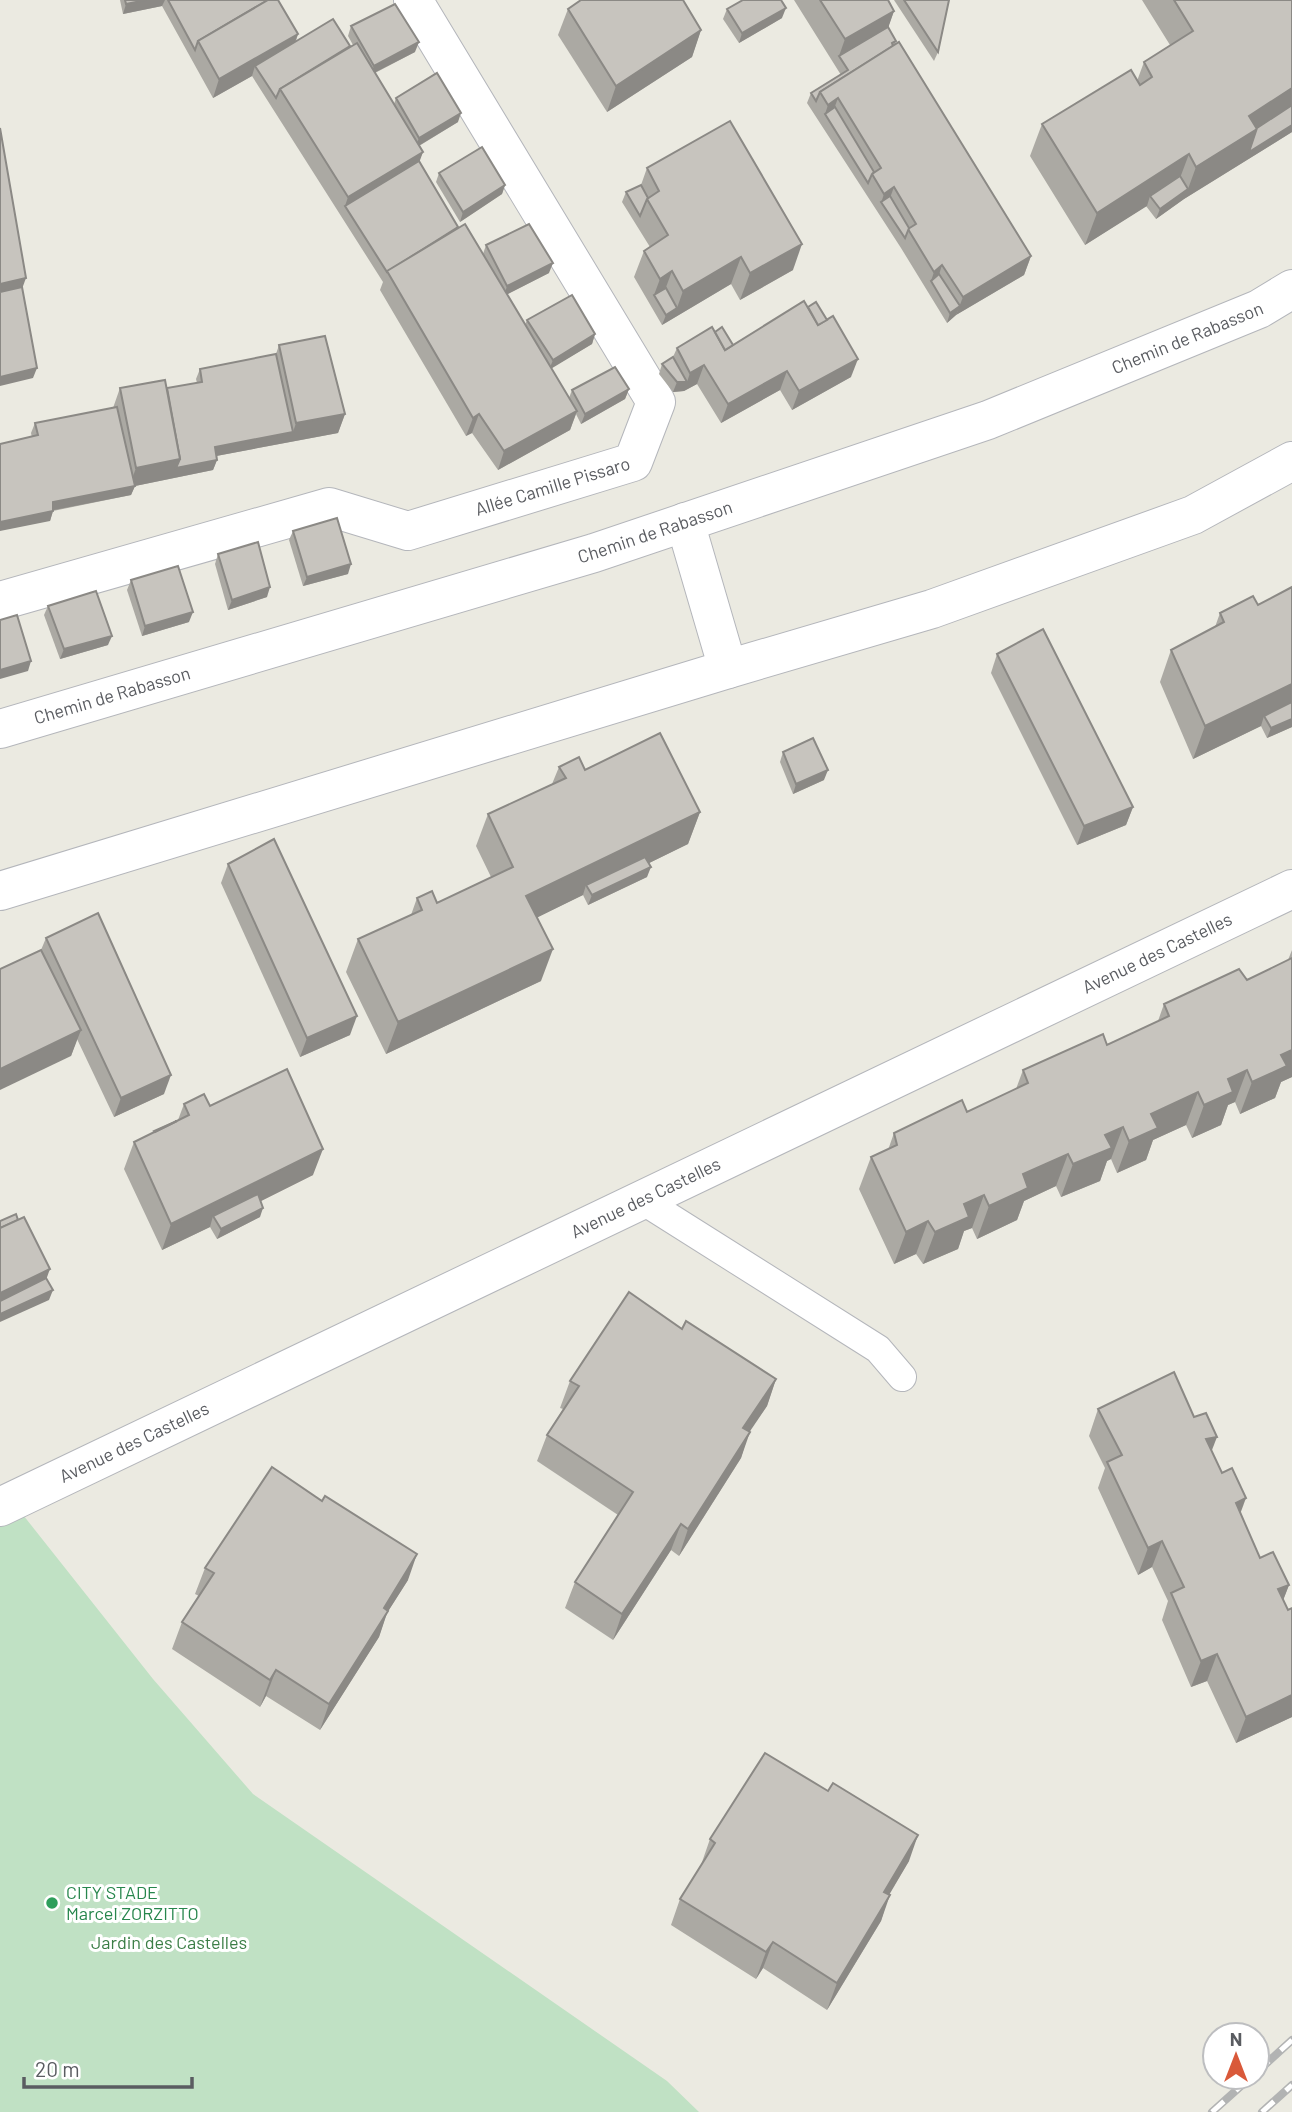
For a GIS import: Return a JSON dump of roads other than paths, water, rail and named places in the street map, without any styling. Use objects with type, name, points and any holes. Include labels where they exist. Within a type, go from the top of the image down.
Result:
[{"type":"street","name":"Allée Camille Pissaro","points":[[0,601],[328,507],[408,531],[634,462],[656,402],[413,0]]},
{"type":"street","name":"Chemin de Rabasson","points":[[0,729],[594,553],[988,419],[1259,309],[1292,289]]},
{"type":"street","points":[[0,891],[932,609],[1193,515],[1292,461]]},
{"type":"street","points":[[685,522],[727,669]]},
{"type":"street","name":"Avenue des Castelles","points":[[0,1507],[1292,889]]},
{"type":"lane","points":[[642,1200],[878,1349],[902,1377]]},
{"type":"railway","points":[[1271,2059],[1292,2040]]},
{"type":"railway","points":[[1262,2112],[1292,2085]]},
{"type":"railway","points":[[1212,2112],[1235,2091]]},
{"type":"place","name":"CITY STADE Marcel ZORZITTO","points":[[52,1903]]},
{"type":"park label","name":"Jardin des Castelles","points":[[169,1943]]}]
